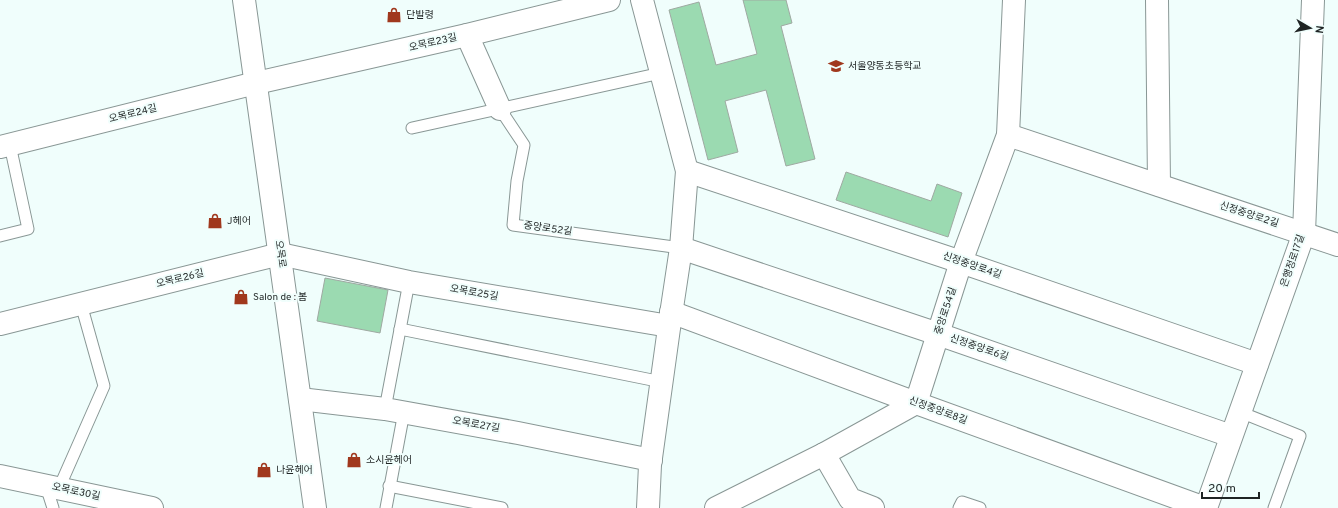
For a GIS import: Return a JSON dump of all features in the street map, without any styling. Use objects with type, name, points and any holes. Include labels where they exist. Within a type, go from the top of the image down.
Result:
[{"type":"street","name":"오목로","points":[[244,0],[315,508]]},
{"type":"street","name":"오목로23길","points":[[256,83],[467,35],[609,0]]},
{"type":"street","points":[[642,0],[687,171],[681,248],[651,460],[648,508]]},
{"type":"street","name":"중앙로54길","points":[[916,403],[962,262],[1008,135],[1014,0]]},
{"type":"street","points":[[1157,0],[1159,185]]},
{"type":"street","name":"은행정로17길","points":[[1206,508],[1304,233],[1314,0]]},
{"type":"street","points":[[467,35],[500,109]]},
{"type":"street","name":"오목로24길","points":[[5,146],[256,83]]},
{"type":"street","name":"신정중앙로2길","points":[[1008,135],[1338,245]]},
{"type":"street","name":"신정중앙로4길","points":[[687,171],[962,262],[1257,364]]},
{"type":"street","name":"신정중앙로6길","points":[[681,248],[938,334],[1231,436]]},
{"type":"street","name":"오목로25길","points":[[280,254],[409,282],[670,319]]},
{"type":"street","name":"오목로26길","points":[[0,324],[280,254]]},
{"type":"street","name":"신정중앙로8길","points":[[670,319],[916,403],[1206,508]]},
{"type":"street","name":"오목로27길","points":[[300,399],[394,410],[651,460]]},
{"type":"street","points":[[716,508],[824,454],[916,403]]},
{"type":"street","points":[[824,454],[850,499],[873,508]]},
{"type":"street","name":"오목로30길","points":[[0,476],[53,494],[152,508]]},
{"type":"lane","points":[[412,128],[661,73]]},
{"type":"lane","name":"중앙로52길","points":[[500,109],[524,145],[517,182],[513,224],[681,248]]},
{"type":"lane","name":"오목로24길","points":[[0,236],[28,229],[5,146]]},
{"type":"lane","points":[[386,508],[389,486],[400,329],[409,282]]},
{"type":"lane","points":[[53,494],[104,386],[81,304]]},
{"type":"lane","points":[[400,329],[662,382]]},
{"type":"lane","points":[[1240,412],[1300,436],[1274,508]]},
{"type":"lane","points":[[389,486],[502,508]]},
{"type":"lane","points":[[959,508],[962,502],[980,508]]},
{"type":"building","points":[[743,0],[786,0],[792,23],[781,26],[815,159],[786,166],[766,90],[725,101],[738,152],[708,160],[669,10],[699,2],[716,65],[757,54]]},
{"type":"building","points":[[846,172],[931,201],[937,184],[962,193],[948,237],[836,200]]},
{"type":"building","points":[[325,278],[388,290],[380,333],[317,321]]},
{"type":"place","name":"단발령","points":[[394,15]]},
{"type":"place","name":"서울양동초등학교","points":[[836,66]]},
{"type":"place","name":"J헤어","points":[[215,221]]},
{"type":"place","name":"Salon de : 봄","points":[[241,297]]},
{"type":"place","name":"소시윤헤어","points":[[354,460]]},
{"type":"place","name":"나윤헤어","points":[[264,470]]}]
